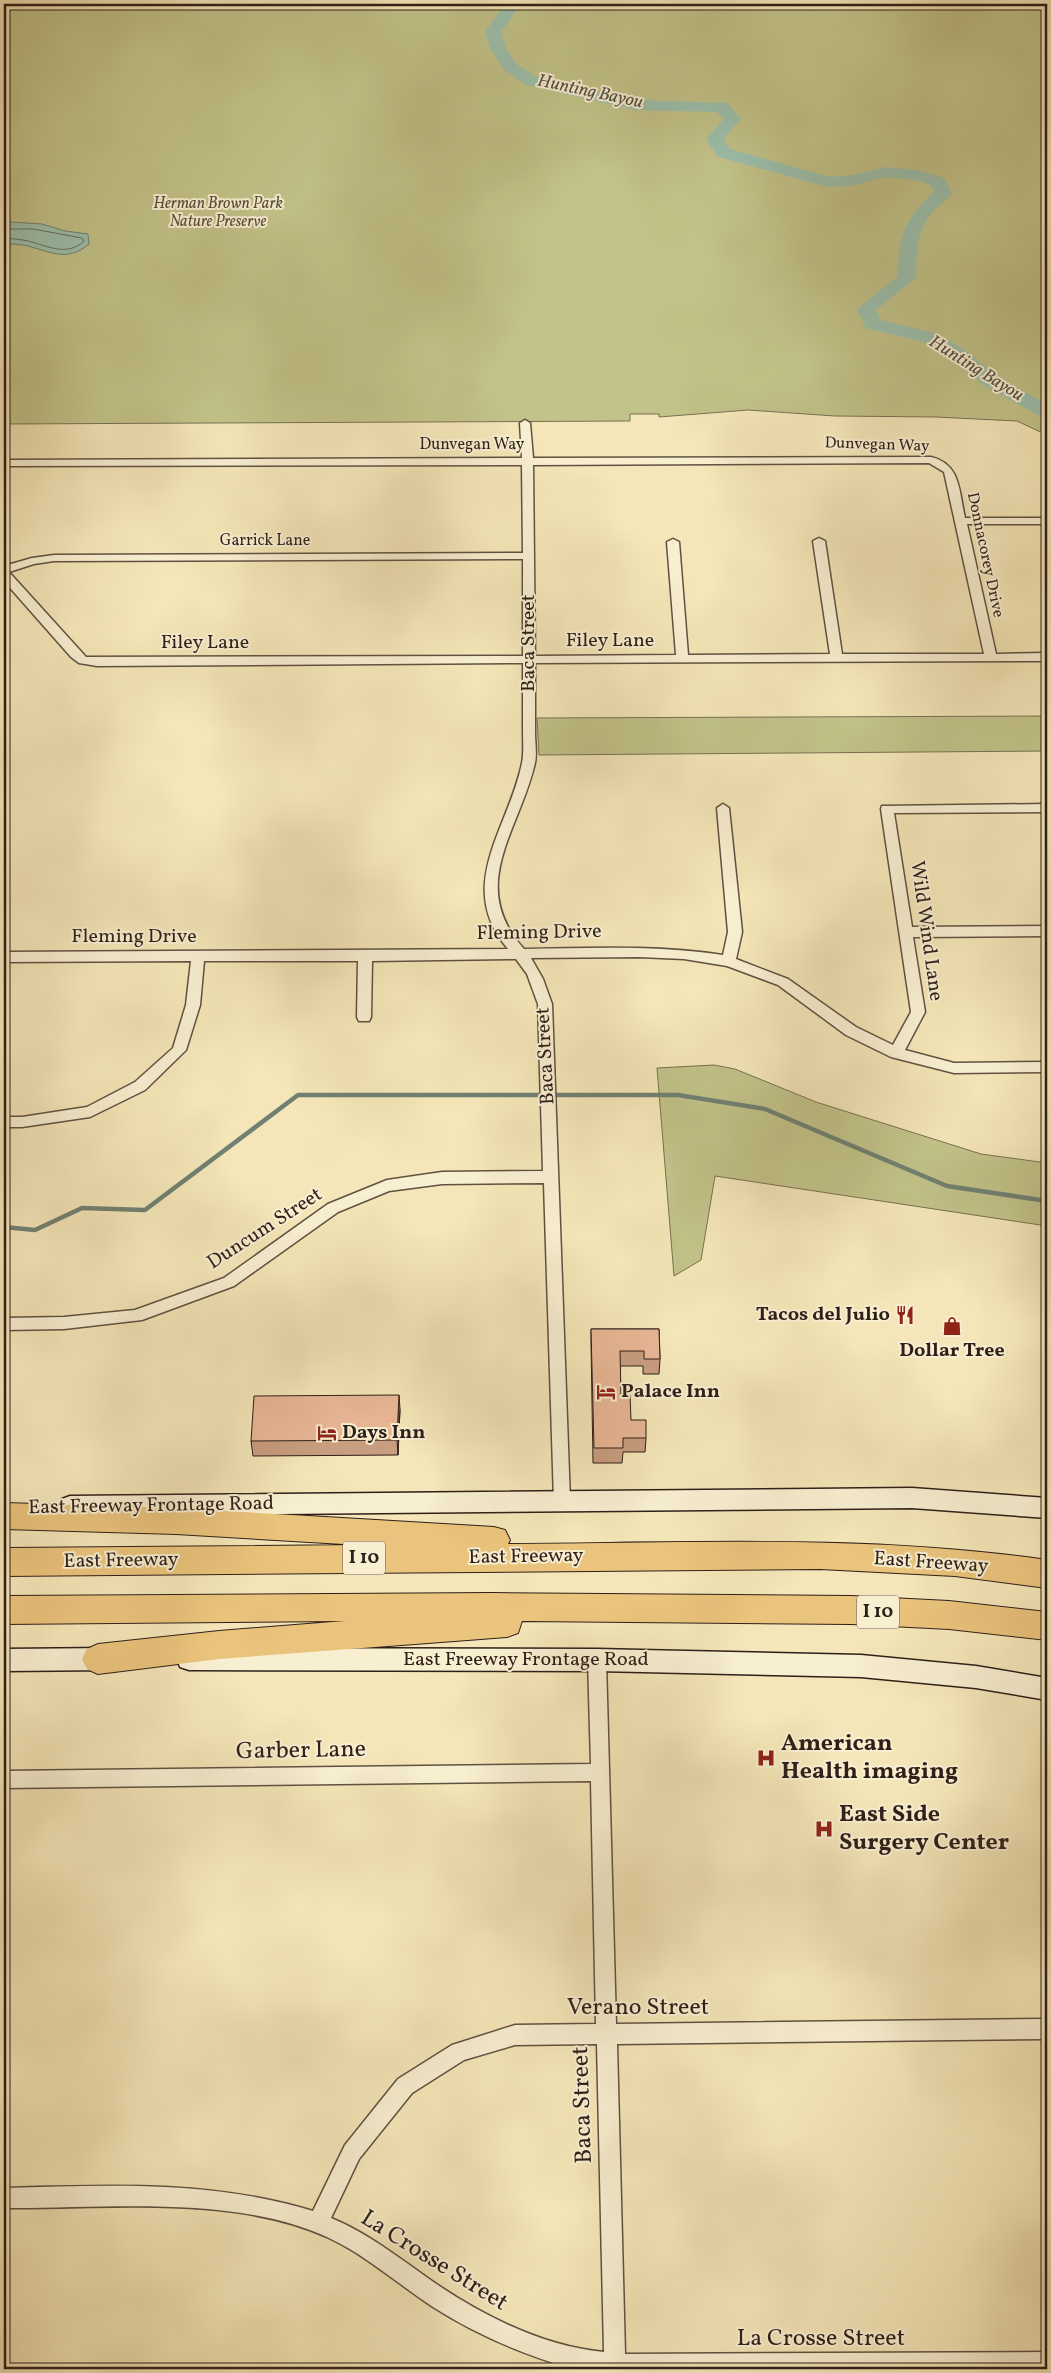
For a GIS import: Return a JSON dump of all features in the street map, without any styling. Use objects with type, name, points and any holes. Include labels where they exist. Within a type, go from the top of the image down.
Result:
[{"type":"highway","points":[[4,1516],[176,1521],[725,1555]]},
{"type":"highway","name":"East Freeway","points":[[4,1562],[820,1555],[955,1562],[1047,1574]]},
{"type":"highway","name":"I 10","points":[[4,1610],[522,1606],[788,1608],[932,1615],[1047,1626]]},
{"type":"highway","points":[[98,1659],[218,1645],[708,1608]]},
{"type":"main road","name":"East Freeway Frontage Road","points":[[4,1507],[912,1498],[1047,1508]]},
{"type":"main road","name":"East Freeway Frontage Road","points":[[4,1660],[726,1661],[861,1666],[976,1677],[1047,1689]]},
{"type":"street","name":"Baca Street","points":[[525,423],[528,461],[529,761],[520,796],[494,862],[490,875],[489,891],[491,908],[497,923],[508,943],[529,966],[545,1004],[562,1501]]},
{"type":"street","name":"Dunvegan Way","points":[[4,463],[921,459],[940,464]]},
{"type":"street","name":"Donnacorey Drive","points":[[940,464],[949,471],[991,658]]},
{"type":"street","points":[[961,521],[1047,521]]},
{"type":"street","points":[[819,541],[837,658]]},
{"type":"street","points":[[672,542],[682,659]]},
{"type":"street","name":"Garrick Lane","points":[[4,570],[32,561],[54,558],[529,556]]},
{"type":"street","name":"Filey Lane","points":[[4,574],[75,654],[83,660],[97,662],[1047,658]]},
{"type":"street","points":[[723,808],[734,932],[729,961]]},
{"type":"street","name":"Wild Wind Lane","points":[[896,1053],[918,1012],[887,809],[1047,808]]},
{"type":"street","points":[[907,932],[1047,931]]},
{"type":"street","name":"Fleming Drive","points":[[4,958],[638,952],[684,954],[729,961],[783,982],[851,1031],[896,1053],[954,1068],[1047,1067]]},
{"type":"street","points":[[4,1122],[22,1122],[90,1112],[140,1086],[179,1050],[193,1005],[198,956]]},
{"type":"street","points":[[364,1017],[365,956]]},
{"type":"street","name":"Duncum Street","points":[[4,1324],[64,1324],[136,1316],[164,1306],[230,1282],[333,1208],[387,1186],[442,1178],[550,1177]]},
{"type":"street","name":"Baca Street","points":[[597,1660],[615,2367]]},
{"type":"street","name":"Garber Lane","points":[[4,1779],[600,1772]]},
{"type":"street","name":"Verano Street","points":[[318,2223],[352,2152],[405,2086],[459,2052],[515,2035],[1047,2029]]},
{"type":"street","name":"La Crosse Street","points":[[4,2198],[164,2195],[246,2205],[318,2223],[380,2255],[438,2298],[494,2330],[523,2342],[578,2359],[615,2367],[1047,2364]]},
{"type":"green space","name":"Herman Brown Park Nature Preserve","points":[[4,4],[1047,4],[1047,435],[1017,421],[936,417],[835,416],[748,410],[659,417],[659,414],[630,414],[630,421],[4,424]]},
{"type":"green space","points":[[1047,716],[1047,751],[539,755],[537,718]]},
{"type":"green space","points":[[714,1065],[735,1069],[816,1102],[981,1154],[1047,1163],[1047,1226],[715,1176],[701,1260],[674,1276],[657,1068]]},
{"type":"water","points":[[11,222],[42,224],[65,231],[88,234],[89,244],[72,253],[57,254],[23,245],[4,243],[4,225]]},
{"type":"building","name":"Palace Inn","points":[[591,1329],[659,1329],[660,1359],[644,1359],[644,1351],[620,1351],[621,1395],[630,1395],[631,1420],[646,1420],[646,1438],[623,1438],[623,1448],[594,1448]]},
{"type":"building","name":"Days Inn","points":[[399,1395],[397,1440],[251,1441],[254,1396]]},
{"type":"waterway","name":"Hunting Bayou","points":[[513,4],[493,32],[498,48],[510,67],[533,82],[635,105],[721,107],[733,119],[714,139],[724,153],[828,182],[855,180],[885,172],[916,175],[938,182],[943,193],[922,213],[913,230],[908,254],[907,278],[866,309],[873,324],[931,338],[961,356],[990,381],[1047,412]]},
{"type":"waterway","points":[[4,1227],[35,1230],[82,1208],[145,1210],[298,1095],[678,1095],[765,1109],[947,1186],[1047,1201]]},
{"type":"place","name":"Tacos del Julio","points":[[905,1315]]},
{"type":"place","name":"Dollar Tree","points":[[952,1326]]},
{"type":"place","name":"Palace Inn","points":[[606,1392]]},
{"type":"place","name":"Days Inn","points":[[327,1433]]},
{"type":"place","name":"American Health imaging","points":[[766,1758]]},
{"type":"place","name":"East Side Surgery Center","points":[[824,1829]]}]
